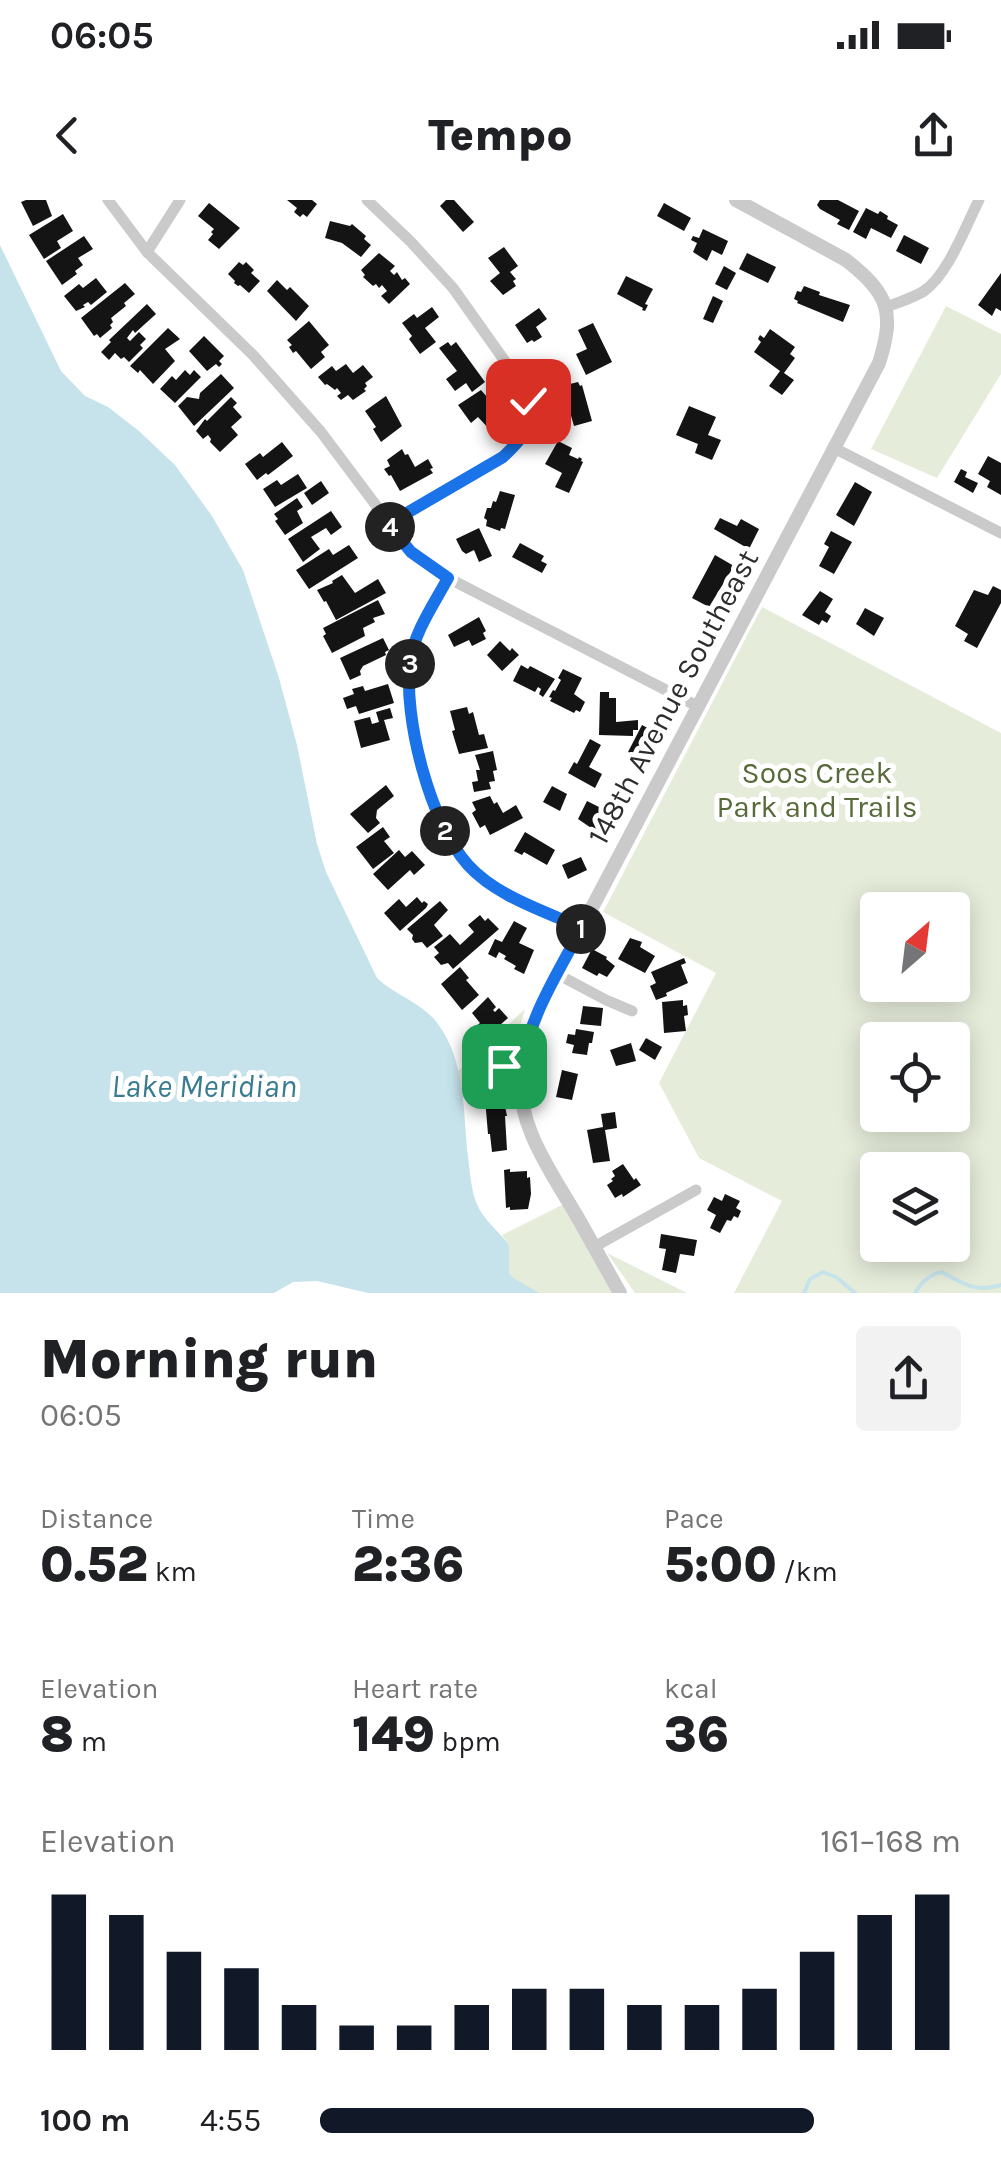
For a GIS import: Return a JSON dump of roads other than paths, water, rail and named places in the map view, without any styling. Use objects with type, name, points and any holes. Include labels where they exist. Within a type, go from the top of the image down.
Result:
[{"type":"street","points":[[108,200],[148,252],[253,355],[321,432],[411,552],[448,578],[699,707]]},
{"type":"street","points":[[148,252],[180,200]]},
{"type":"street","points":[[367,200],[453,288],[514,374],[528,401],[531,417],[518,442],[503,457],[388,524]]},
{"type":"street","points":[[736,200],[846,260],[874,286],[886,307],[923,292],[932,284],[979,200]]},
{"type":"street","name":"148th Avenue Southeast","points":[[620,1293],[536,1144],[523,1111],[520,1070],[528,1040],[557,974],[879,363],[888,335],[886,307]]},
{"type":"street","points":[[834,448],[1001,532]]},
{"type":"street","points":[[448,578],[420,629],[410,660],[416,741],[434,808],[469,866],[500,890],[582,928]]},
{"type":"street","points":[[557,974],[632,1011]]},
{"type":"street","points":[[479,1067],[494,1064],[520,1070]]},
{"type":"street","points":[[594,1247],[696,1190]]},
{"type":"water","name":"Lake Meridian","points":[[0,245],[61,371],[85,396],[108,407],[175,465],[212,516],[243,570],[279,678],[326,872],[377,978],[425,1010],[447,1039],[462,1088],[476,1202],[509,1245],[509,1273],[539,1293],[368,1293],[317,1281],[293,1282],[274,1293],[0,1293]]},
{"type":"waterway","points":[[804,1293],[810,1279],[823,1272],[855,1293]]},
{"type":"waterway","points":[[915,1293],[926,1280],[942,1272],[977,1288],[1001,1285]]},
{"type":"park label","name":"Soos Creek Park and Trails","points":[[817,790]]}]
